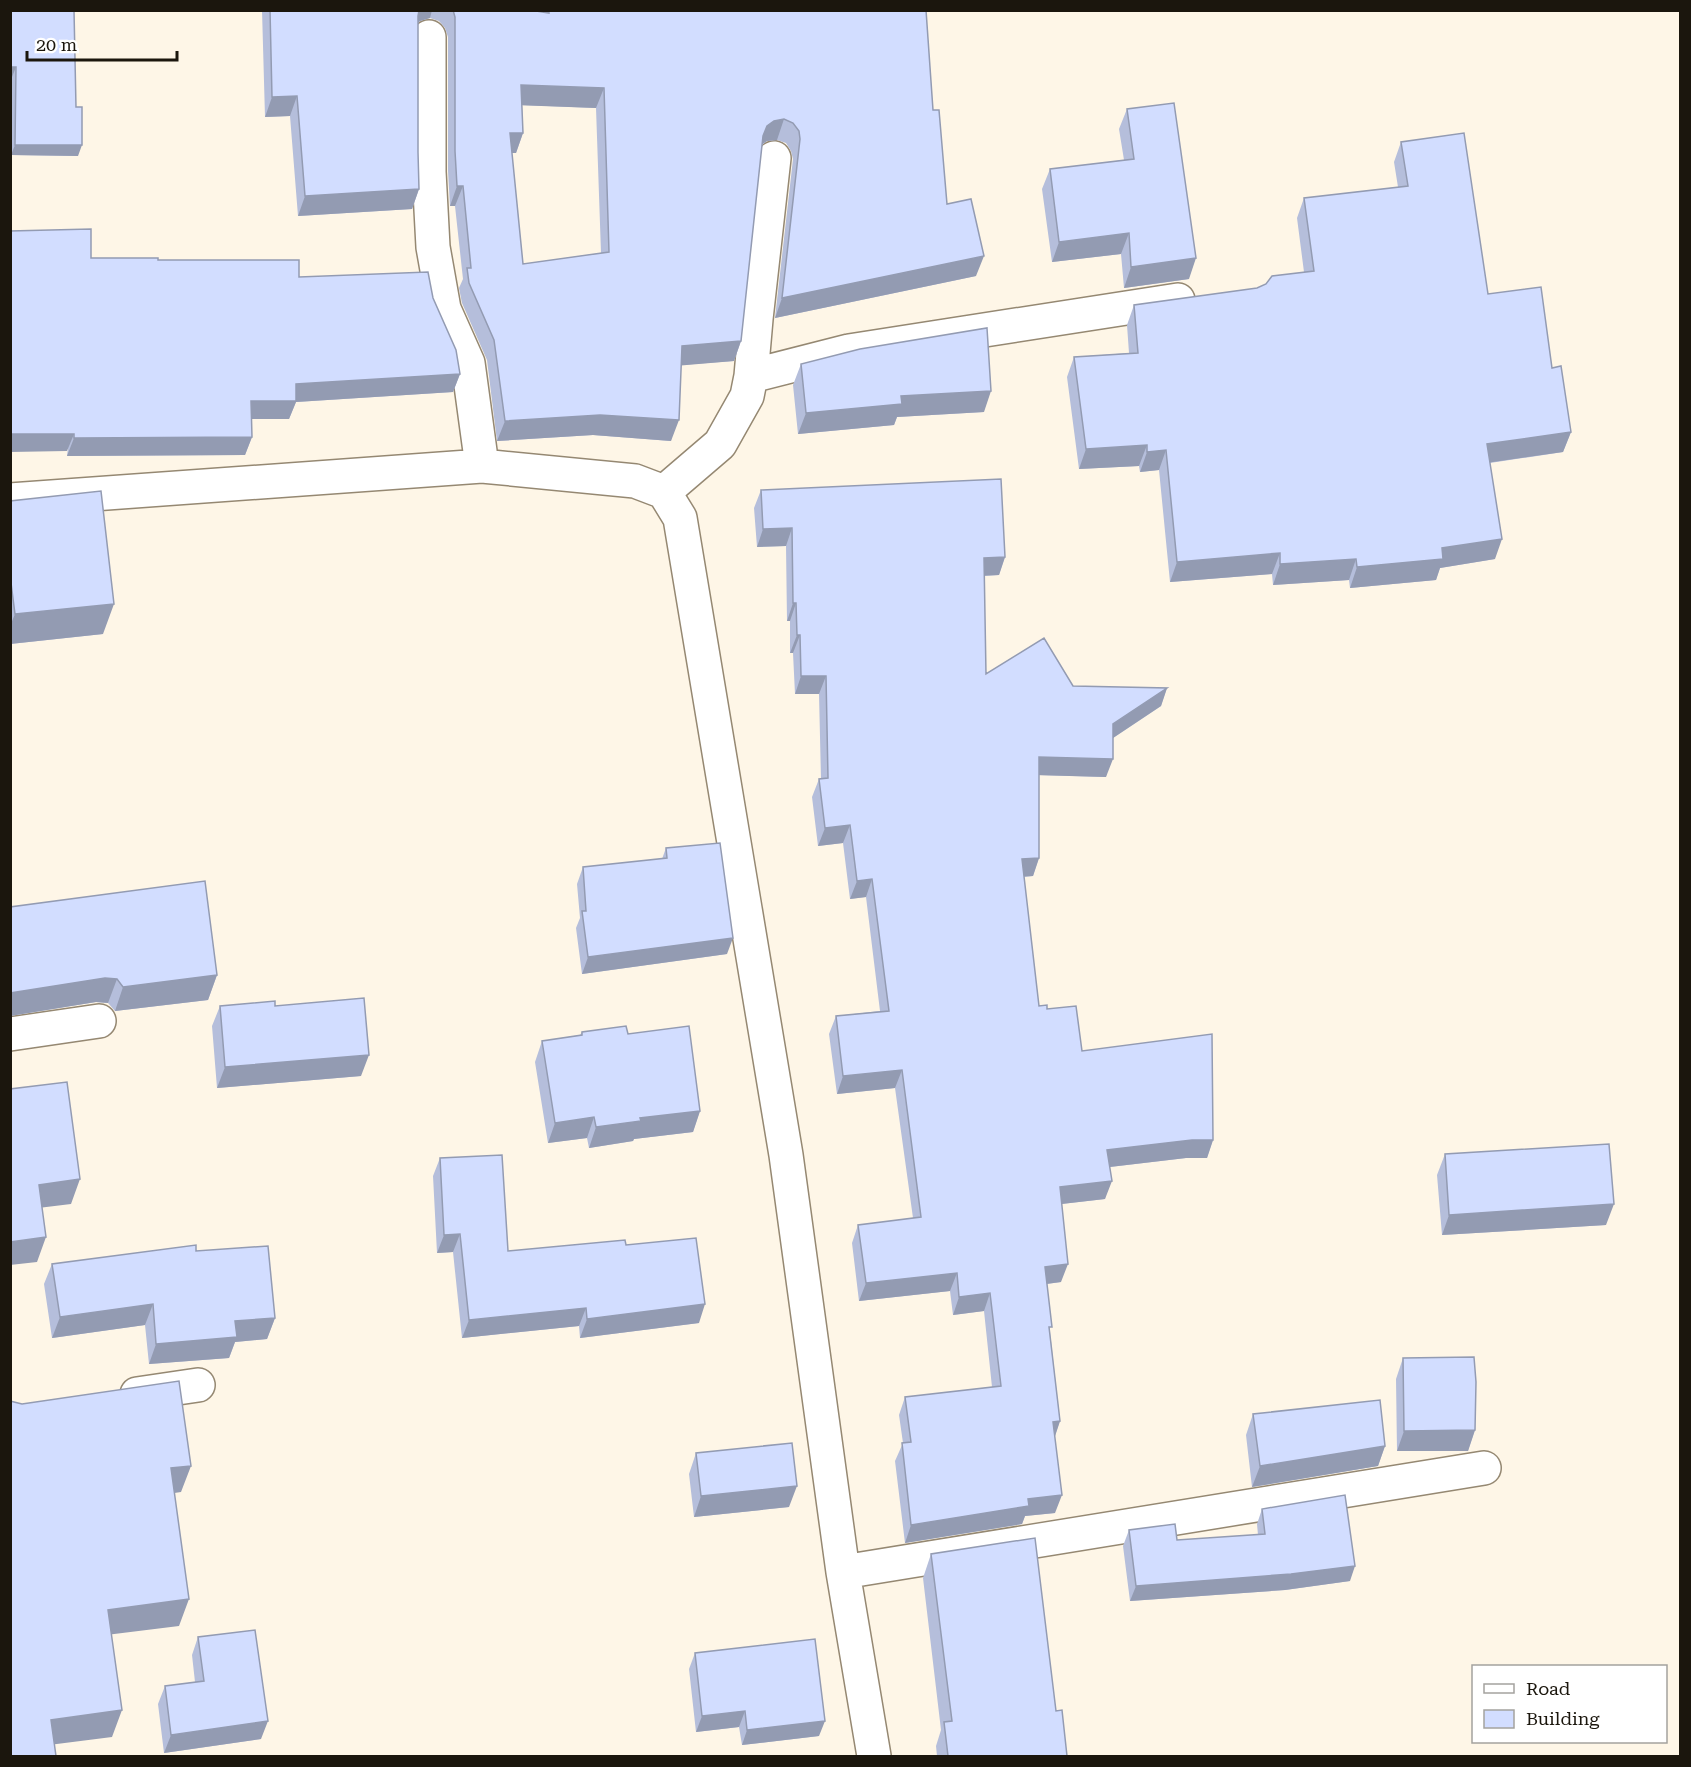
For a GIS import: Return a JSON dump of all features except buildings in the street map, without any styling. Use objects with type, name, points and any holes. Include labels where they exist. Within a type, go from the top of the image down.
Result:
[{"type":"street","points":[[429,38],[429,172],[433,247],[444,309],[468,363],[482,465]]},
{"type":"street","points":[[664,492],[720,444],[747,396],[774,158]]},
{"type":"street","points":[[751,376],[849,351],[1203,296]]},
{"type":"street","points":[[10,500],[482,465],[635,481],[664,492],[681,518],[786,1155],[843,1572],[874,1756]]},
{"type":"street","points":[[10,1034],[99,1021]]},
{"type":"street","points":[[104,1399],[198,1385]]},
{"type":"street","points":[[843,1572],[1484,1468]]}]
